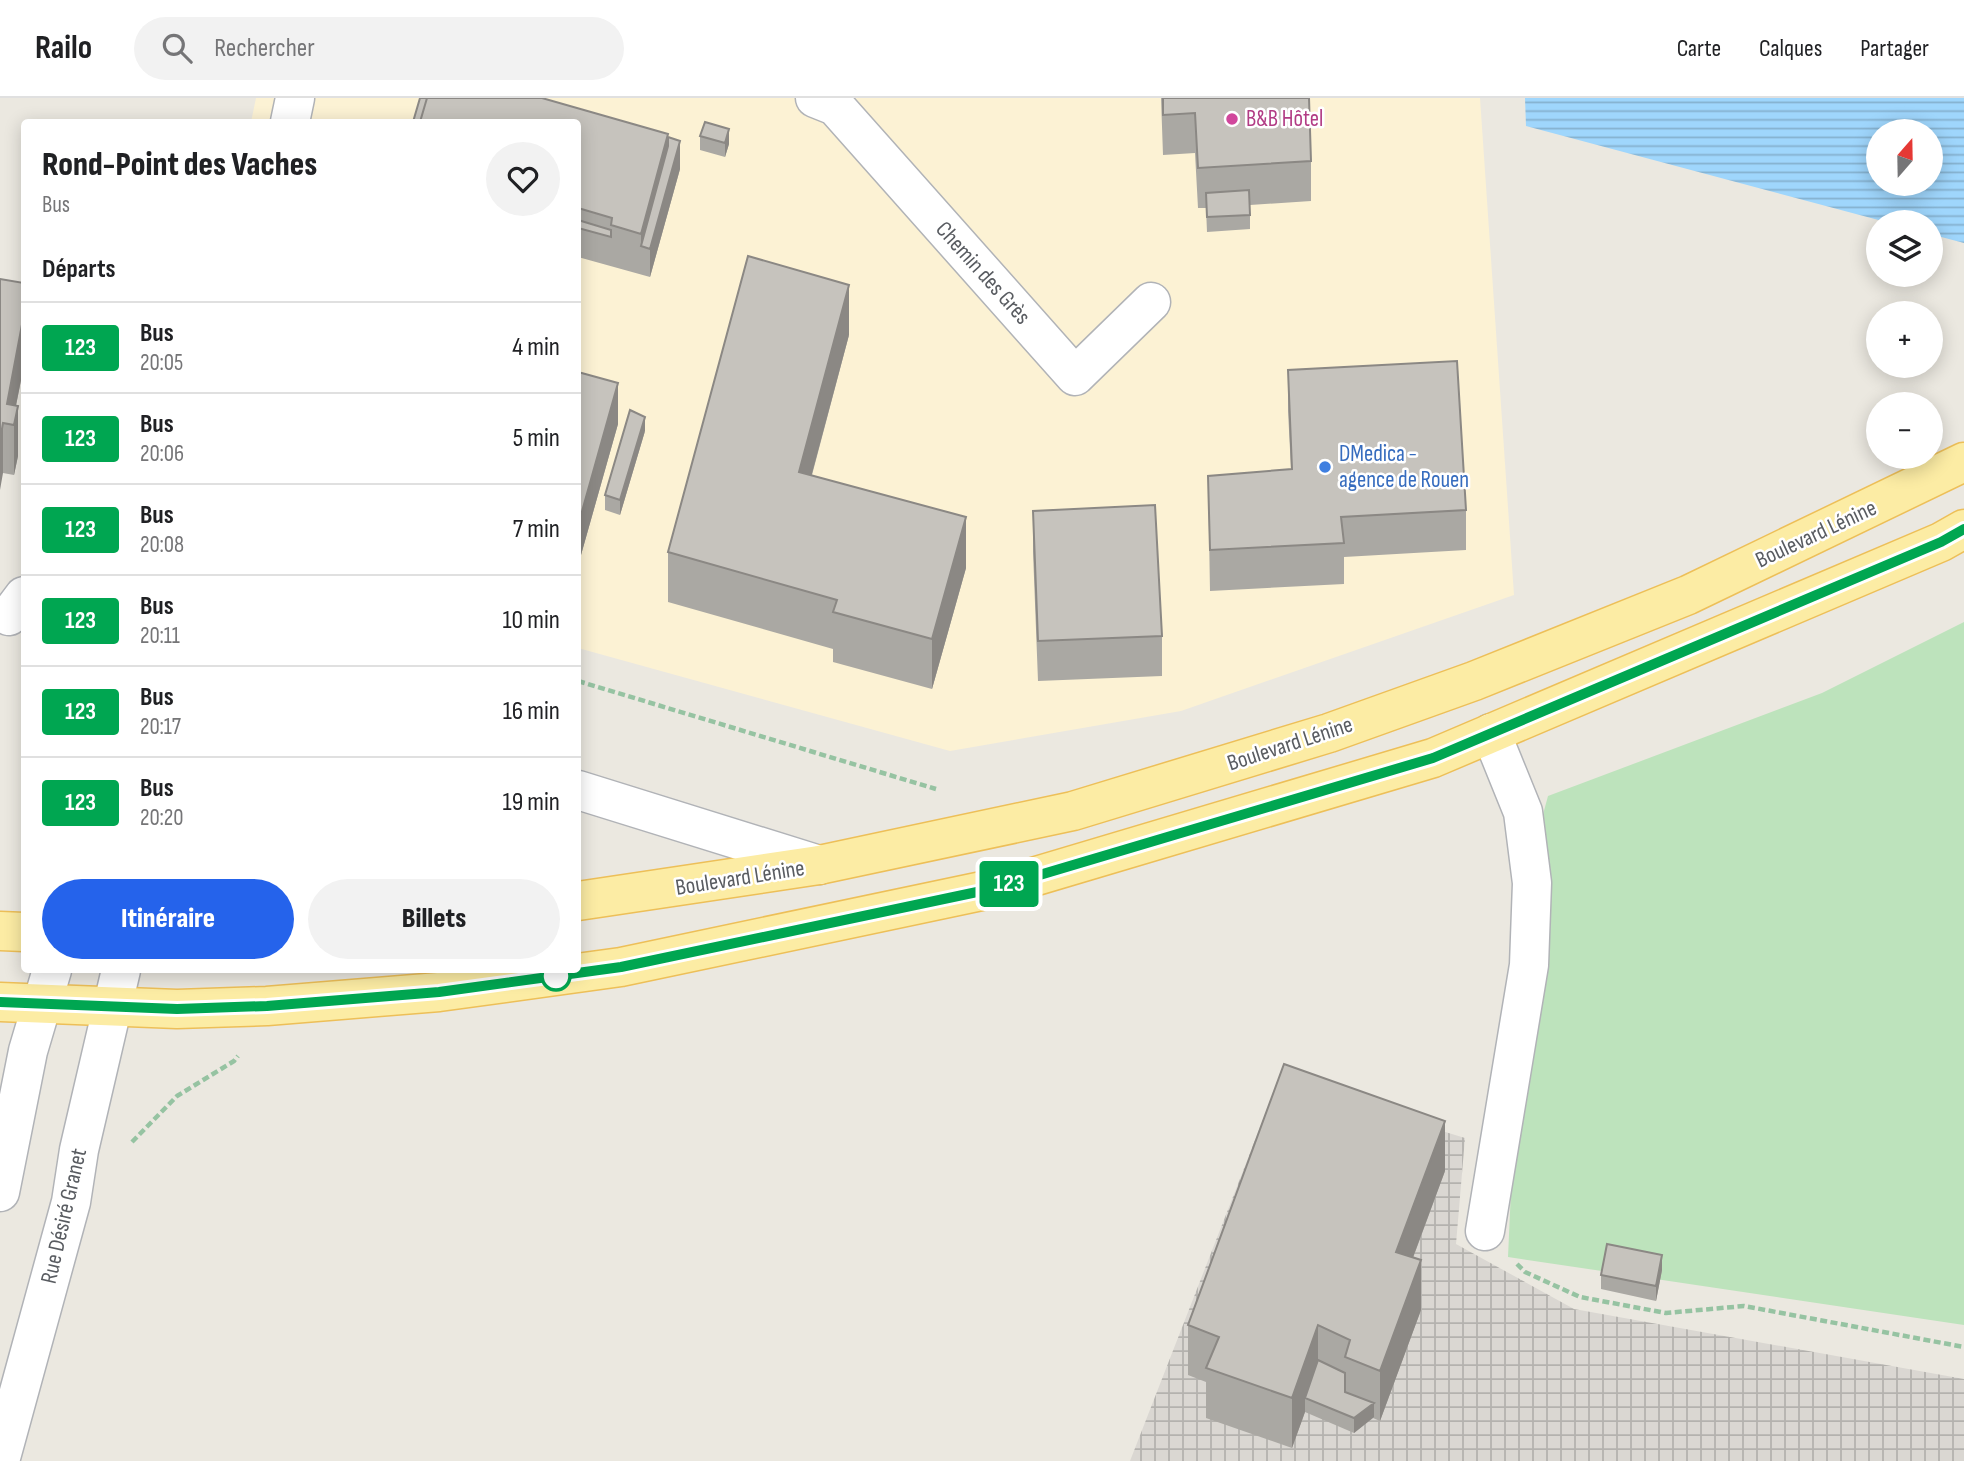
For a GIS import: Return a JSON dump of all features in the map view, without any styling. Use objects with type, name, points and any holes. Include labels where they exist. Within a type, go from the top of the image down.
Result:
[{"type":"main road","name":"Boulevard Lénine","points":[[581,901],[818,865],[1073,811],[1356,723],[1474,681],[1688,595],[1964,462]]},
{"type":"main road","points":[[581,972],[621,967],[996,888],[1433,758],[1941,542],[1964,529]]},
{"type":"main road","points":[[0,931],[21,932]]},
{"type":"main road","points":[[0,1002],[47,986],[112,1006],[177,1009],[267,1006],[439,992],[577,973]]},
{"type":"street","points":[[291,119],[295,98]]},
{"type":"street","name":"Chemin des Grès","points":[[815,98],[835,106],[1075,376],[1151,302]]},
{"type":"street","points":[[1485,1231],[1530,965],[1532,883],[1523,812],[1491,733]]},
{"type":"street","points":[[581,791],[818,865]]},
{"type":"street","name":"Rue Désiré Granet","points":[[0,1461],[71,1202],[79,1150],[120,973]]},
{"type":"street","points":[[0,1192],[28,1051],[47,986]]},
{"type":"path","points":[[581,682],[846,765],[939,790]]},
{"type":"path","points":[[127,1148],[177,1096],[234,1061],[243,1049]]},
{"type":"path","points":[[1485,1231],[1525,1272],[1580,1297],[1665,1313],[1744,1306],[1964,1347]]},
{"type":"shaded area","points":[[256,98],[1480,98],[1514,595],[1181,711],[950,751],[581,649],[581,119],[252,119]]},
{"type":"shaded area","points":[[1278,1081],[1465,1138],[1456,1244],[1574,1309],[1964,1379],[1964,1461],[1130,1461]]},
{"type":"green space","points":[[1964,622],[1964,1325],[1508,1257],[1525,881],[1548,796],[1822,693]]},
{"type":"water","points":[[1525,98],[1964,98],[1964,243],[1943,237],[1943,210],[1866,210],[1866,217],[1526,126]]},
{"type":"building","points":[[420,98],[427,98],[421,119],[414,119]]},
{"type":"building","points":[[427,98],[542,98],[668,134],[641,234],[611,225],[612,218],[581,209],[581,119],[421,119]]},
{"type":"building","points":[[1163,98],[1309,98],[1311,161],[1198,168],[1195,113],[1163,115]]},
{"type":"building","points":[[705,122],[729,129],[725,143],[700,136]]},
{"type":"building","points":[[668,137],[680,141],[650,249],[641,246],[668,146]]},
{"type":"building","points":[[1249,190],[1250,215],[1207,217],[1206,193]]},
{"type":"building","points":[[581,221],[611,230],[611,237],[581,229]]},
{"type":"building","points":[[748,256],[849,285],[799,472],[966,517],[932,639],[833,612],[837,600],[668,552]]},
{"type":"building","points":[[0,279],[21,282],[21,330],[7,404],[18,406],[14,425],[3,423],[0,440]]},
{"type":"building","points":[[1457,361],[1466,510],[1341,517],[1344,543],[1210,550],[1208,476],[1292,469],[1288,370]]},
{"type":"building","points":[[581,373],[618,383],[581,515]]},
{"type":"building","points":[[630,410],[645,417],[620,500],[605,495]]},
{"type":"building","points":[[1155,505],[1162,636],[1038,641],[1033,511]]},
{"type":"building","points":[[1284,1064],[1445,1121],[1396,1252],[1421,1260],[1380,1371],[1345,1357],[1350,1340],[1318,1325],[1292,1398],[1206,1368],[1219,1337],[1188,1325]]},
{"type":"building","points":[[1607,1244],[1662,1255],[1656,1286],[1601,1275]]},
{"type":"building","points":[[1318,1360],[1345,1373],[1345,1392],[1374,1403],[1354,1418],[1305,1398]]},
{"type":"bus line","name":"123","points":[[581,972],[621,967],[996,888],[1433,758],[1941,542],[1964,529]]},
{"type":"bus line","name":"123","points":[[0,1002],[177,1009],[267,1006],[439,992],[577,973]]},
{"type":"place","name":"B&B Hôtel","points":[[1232,119]]},
{"type":"place","name":"DMedica - agence de Rouen","points":[[1325,467]]}]
